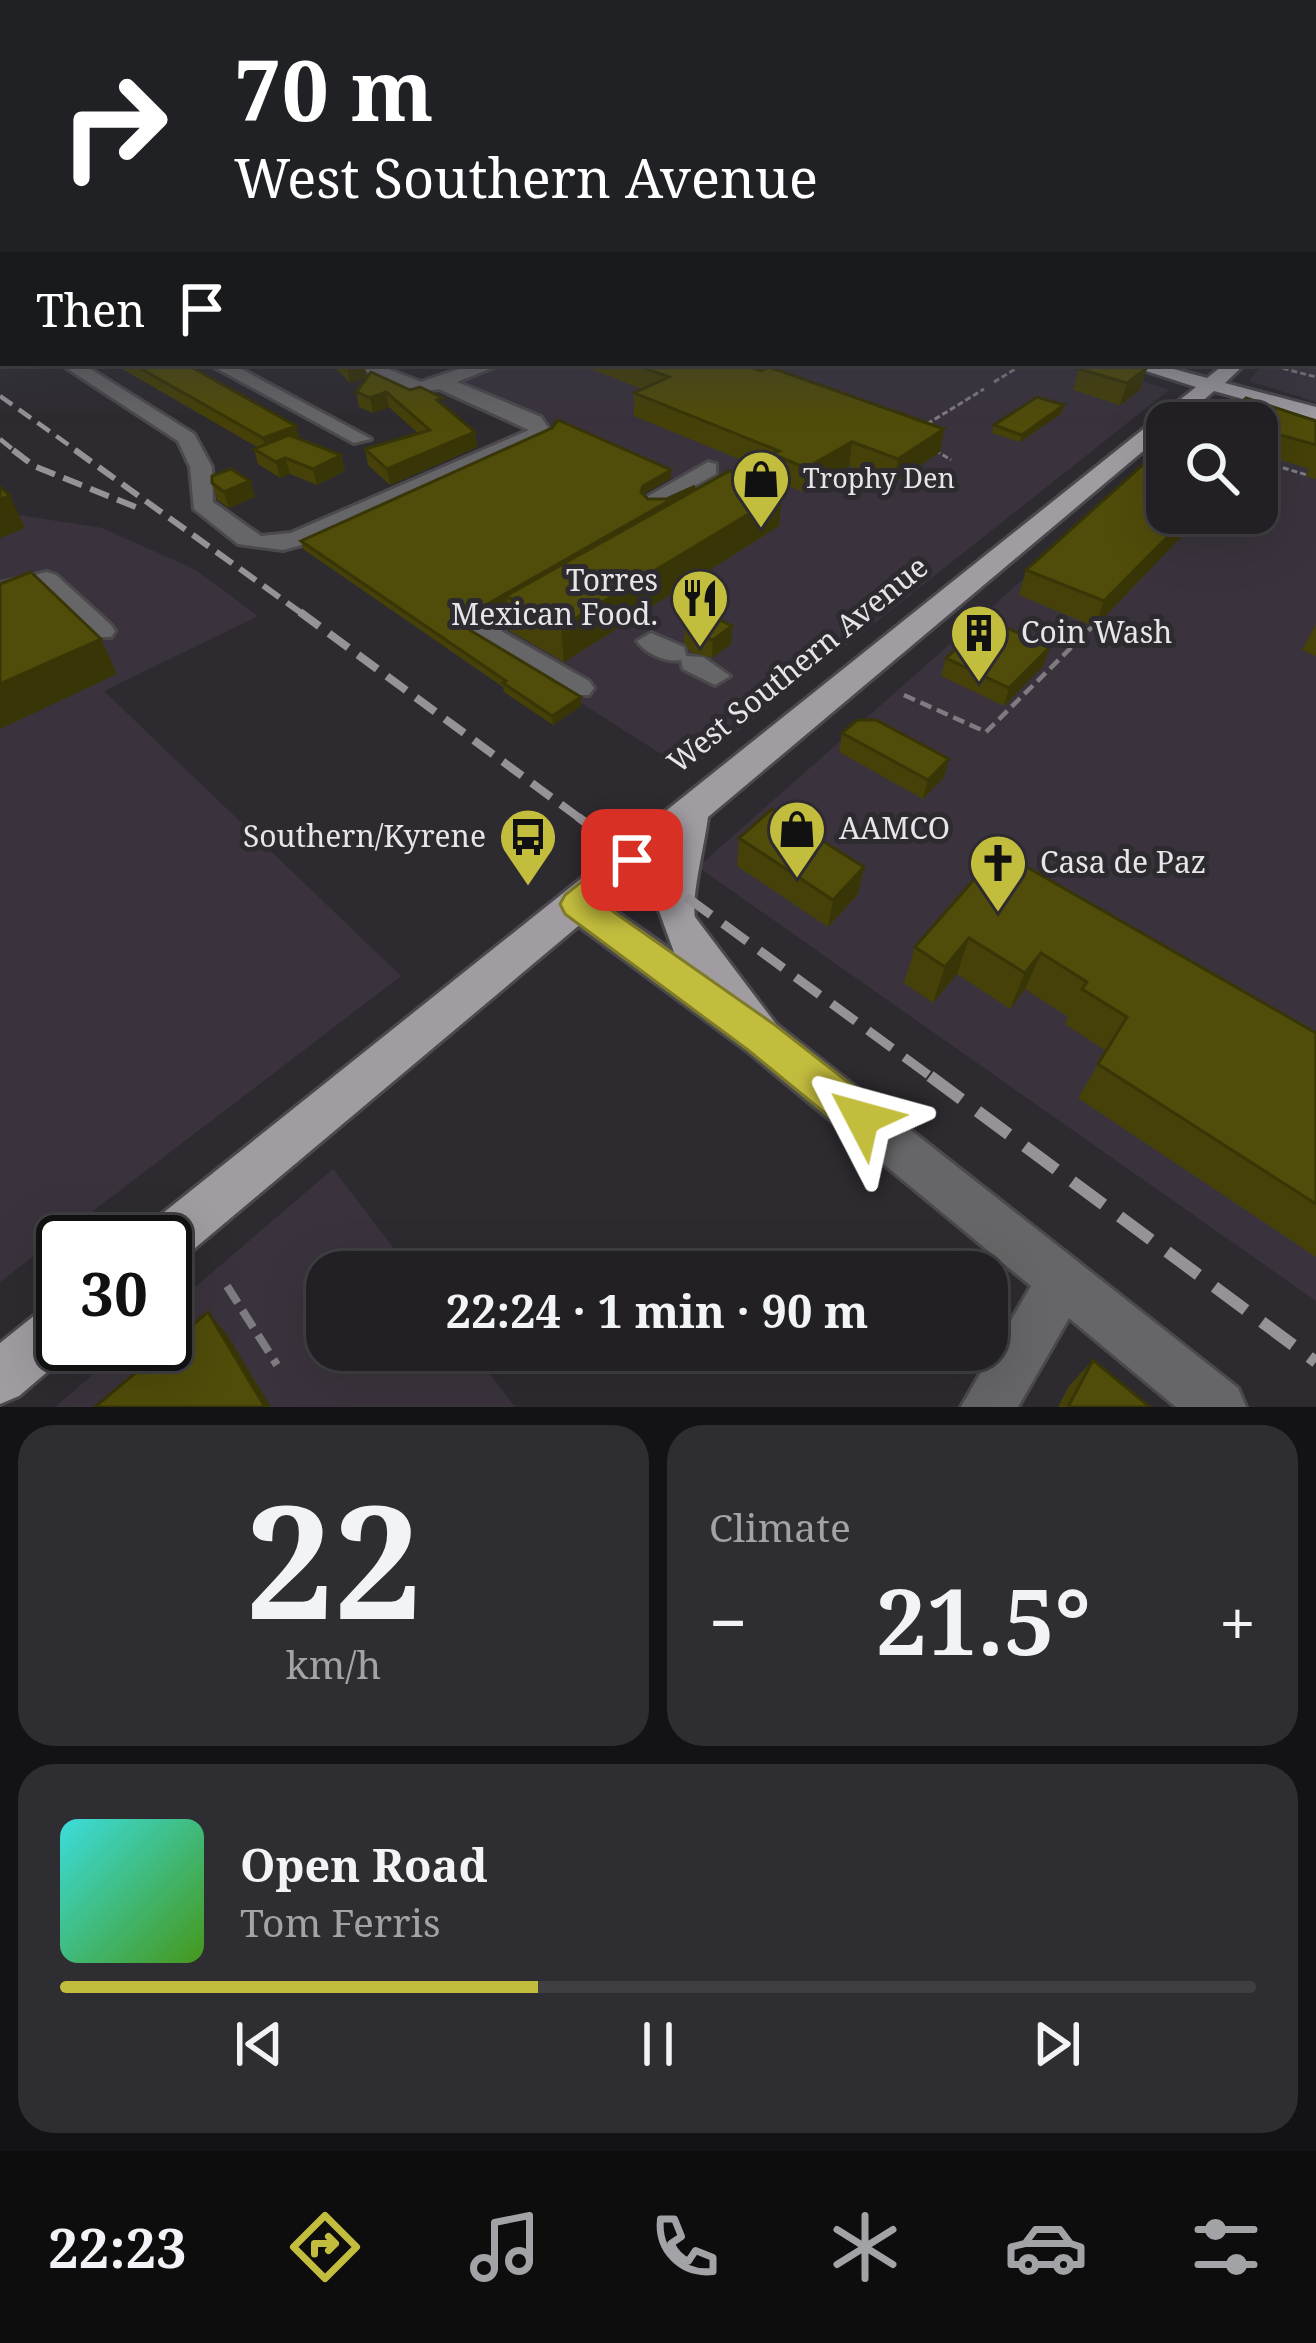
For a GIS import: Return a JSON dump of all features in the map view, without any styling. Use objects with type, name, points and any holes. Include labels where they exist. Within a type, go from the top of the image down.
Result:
[{"type":"main road","points":[[1141,366],[1316,413]]},
{"type":"main road","name":"West Southern Avenue","points":[[192,1220],[1233,366]]},
{"type":"main road","points":[[692,810],[684,874],[674,900],[676,917],[689,944],[761,1037]]},
{"type":"main road","points":[[0,1377],[36,1347]]},
{"type":"street","points":[[73,366],[187,438],[201,467],[202,504],[253,544],[266,548],[300,538],[541,432],[534,421],[444,385]]},
{"type":"street","points":[[224,366],[361,439]]},
{"type":"street","points":[[364,366],[420,389],[444,385],[489,366]]},
{"type":"street","points":[[656,498],[713,481],[679,516]]},
{"type":"street","points":[[0,591],[47,580],[101,631]]},
{"type":"street","points":[[560,585],[481,631],[579,688]]},
{"type":"street","points":[[577,904],[761,1037],[1219,1407]]},
{"type":"street","points":[[988,1407],[1063,1280]]},
{"type":"path","points":[[994,382],[1020,366]]},
{"type":"path","points":[[1274,366],[1316,377]]},
{"type":"path","points":[[919,429],[984,389]]},
{"type":"path","points":[[921,445],[951,460]]},
{"type":"path","points":[[1278,466],[1307,475]]},
{"type":"path","points":[[904,695],[986,732],[1092,627]]},
{"type":"path","points":[[226,1286],[278,1365]]},
{"type":"shaded area","points":[[497,366],[1097,366],[1169,390],[1154,402],[1146,402],[1146,408],[688,771],[460,626],[699,490],[456,383]]},
{"type":"shaded area","points":[[1261,366],[1316,366],[1316,402],[1249,381]]},
{"type":"shaded area","points":[[1278,414],[1316,423],[1316,1301],[698,867],[1146,471],[1146,534],[1278,534]]},
{"type":"shaded area","points":[[0,512],[102,528],[194,569],[258,616],[104,691],[401,976],[88,1215],[36,1215],[36,1255],[0,1282]]},
{"type":"shaded area","points":[[333,1169],[396,1251],[306,1251],[306,1371],[488,1371],[515,1407],[55,1407],[97,1371],[192,1371],[192,1290]]},
{"type":"building","points":[[136,366],[189,366],[296,426],[263,438]]},
{"type":"building","points":[[638,366],[747,366],[761,371],[769,367],[944,429],[898,459],[852,442],[806,468],[772,454],[779,451],[634,393],[669,377]]},
{"type":"building","points":[[1083,366],[1147,368],[1127,383],[1079,369]]},
{"type":"building","points":[[371,372],[410,390],[420,387],[443,398],[437,400],[475,432],[387,469],[365,449],[430,430],[386,392],[370,398],[356,392]]},
{"type":"building","points":[[1037,397],[1064,405],[1022,435],[994,425]]},
{"type":"building","points":[[1278,409],[1316,421],[1316,445],[1278,434]]},
{"type":"building","points":[[558,420],[671,470],[643,486],[641,492],[648,499],[666,499],[695,486],[463,618],[463,626],[581,697],[552,716],[301,541],[552,428]]},
{"type":"building","points":[[289,435],[341,455],[313,469],[285,458],[276,462],[254,449]]},
{"type":"building","points":[[1146,462],[1146,534],[1170,534],[1104,601],[1026,570]]},
{"type":"building","points":[[231,469],[250,481],[224,492],[212,483],[212,476]]},
{"type":"building","points":[[729,471],[782,494],[561,627],[506,596]]},
{"type":"building","points":[[31,572],[101,639],[0,684],[0,584]]},
{"type":"building","points":[[704,612],[732,626],[713,640],[690,634],[685,625]]},
{"type":"building","points":[[989,620],[1050,647],[1009,688],[946,658]]},
{"type":"building","points":[[857,720],[876,720],[949,759],[928,780],[842,733]]},
{"type":"building","points":[[772,809],[864,867],[833,900],[739,838]]},
{"type":"building","points":[[999,851],[1316,1033],[1316,1204],[1098,1064],[1127,1017],[1082,989],[1087,982],[1041,953],[1025,973],[969,938],[945,967],[915,947]]},
{"type":"building","points":[[208,1312],[265,1407],[95,1407],[138,1371],[192,1371],[192,1325]]},
{"type":"building","points":[[1093,1360],[1150,1407],[1068,1407]]},
{"type":"railway","points":[[0,396],[80,453]]},
{"type":"railway","points":[[0,439],[17,453]]},
{"type":"railway","points":[[13,450],[34,466],[138,508]]},
{"type":"railway","points":[[75,450],[304,615]]},
{"type":"railway","points":[[300,612],[582,820]]},
{"type":"railway","points":[[578,817],[934,1079]]},
{"type":"railway","points":[[930,1076],[1316,1362]]},
{"type":"place","name":"Trophy Den","points":[[761,530]]},
{"type":"place","name":"Torres Mexican Food.","points":[[700,649]]},
{"type":"place","name":"Coin Wash","points":[[979,684]]},
{"type":"place","name":"AAMCO","points":[[797,880]]},
{"type":"place","name":"Southern/Kyrene","points":[[528,888]]},
{"type":"place","name":"Casa de Paz","points":[[998,914]]},
{"type":"route","points":[[632,860],[577,904],[761,1037],[862,1118]]}]
